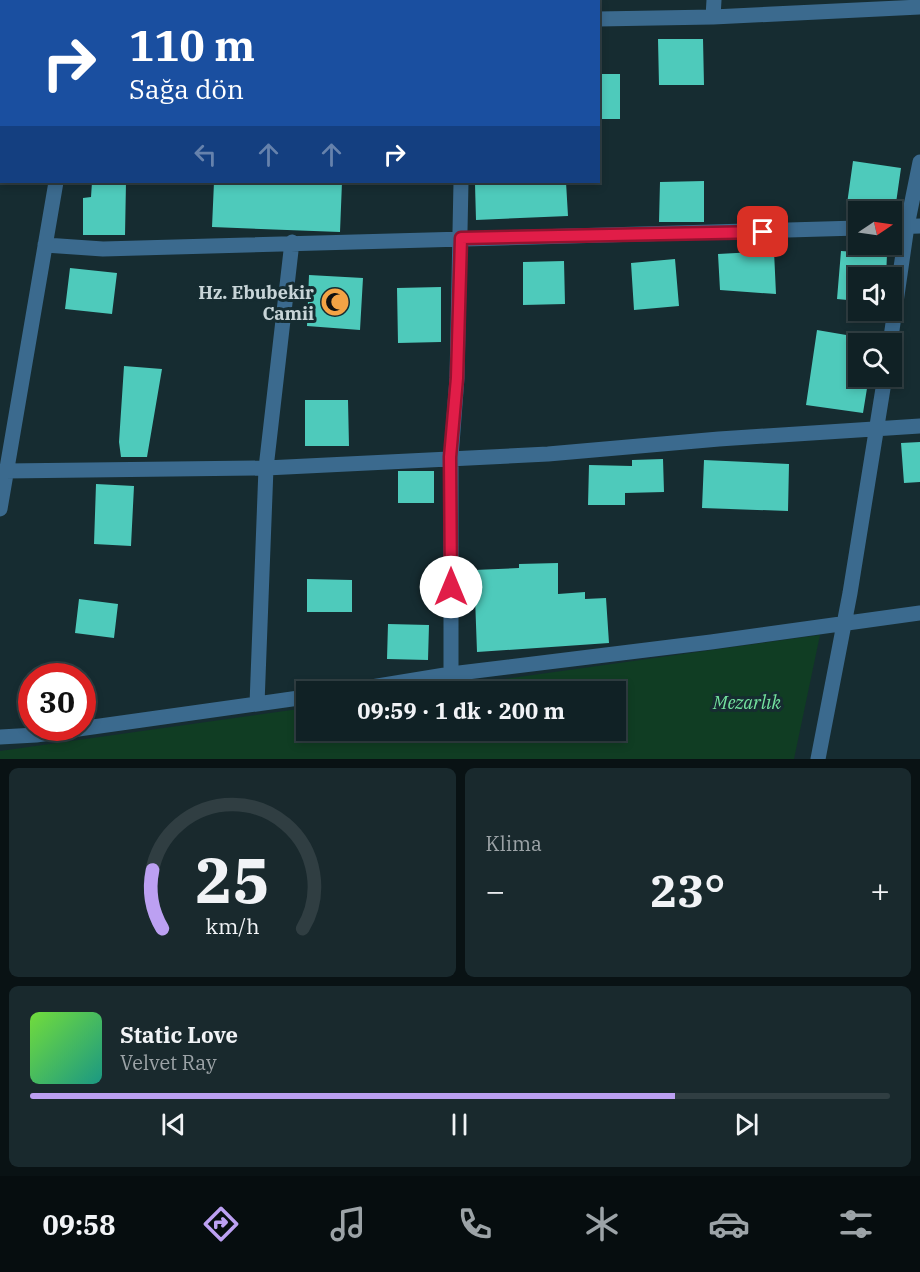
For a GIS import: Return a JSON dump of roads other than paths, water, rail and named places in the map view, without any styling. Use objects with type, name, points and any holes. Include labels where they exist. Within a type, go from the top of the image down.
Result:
[{"type":"street","points":[[713,17],[714,0]]},
{"type":"street","points":[[600,19],[713,17],[920,8]]},
{"type":"street","points":[[892,333],[914,226],[920,162]]},
{"type":"street","points":[[0,509],[56,183]]},
{"type":"street","points":[[451,674],[450,457],[457,378],[461,183]]},
{"type":"street","points":[[45,245],[103,249],[292,242],[716,234],[848,228]]},
{"type":"street","points":[[256,704],[266,468],[292,242]]},
{"type":"street","points":[[818,759],[845,622],[884,387]]},
{"type":"street","points":[[5,471],[266,468],[450,457],[548,454],[718,439],[920,426]]},
{"type":"street","points":[[408,681],[920,613]]},
{"type":"street","points":[[0,737],[36,735],[296,698]]},
{"type":"place","name":"Hz. Ebubekir Camii","points":[[335,302]]},
{"type":"park label","name":"Mezarlık","points":[[747,702]]}]
